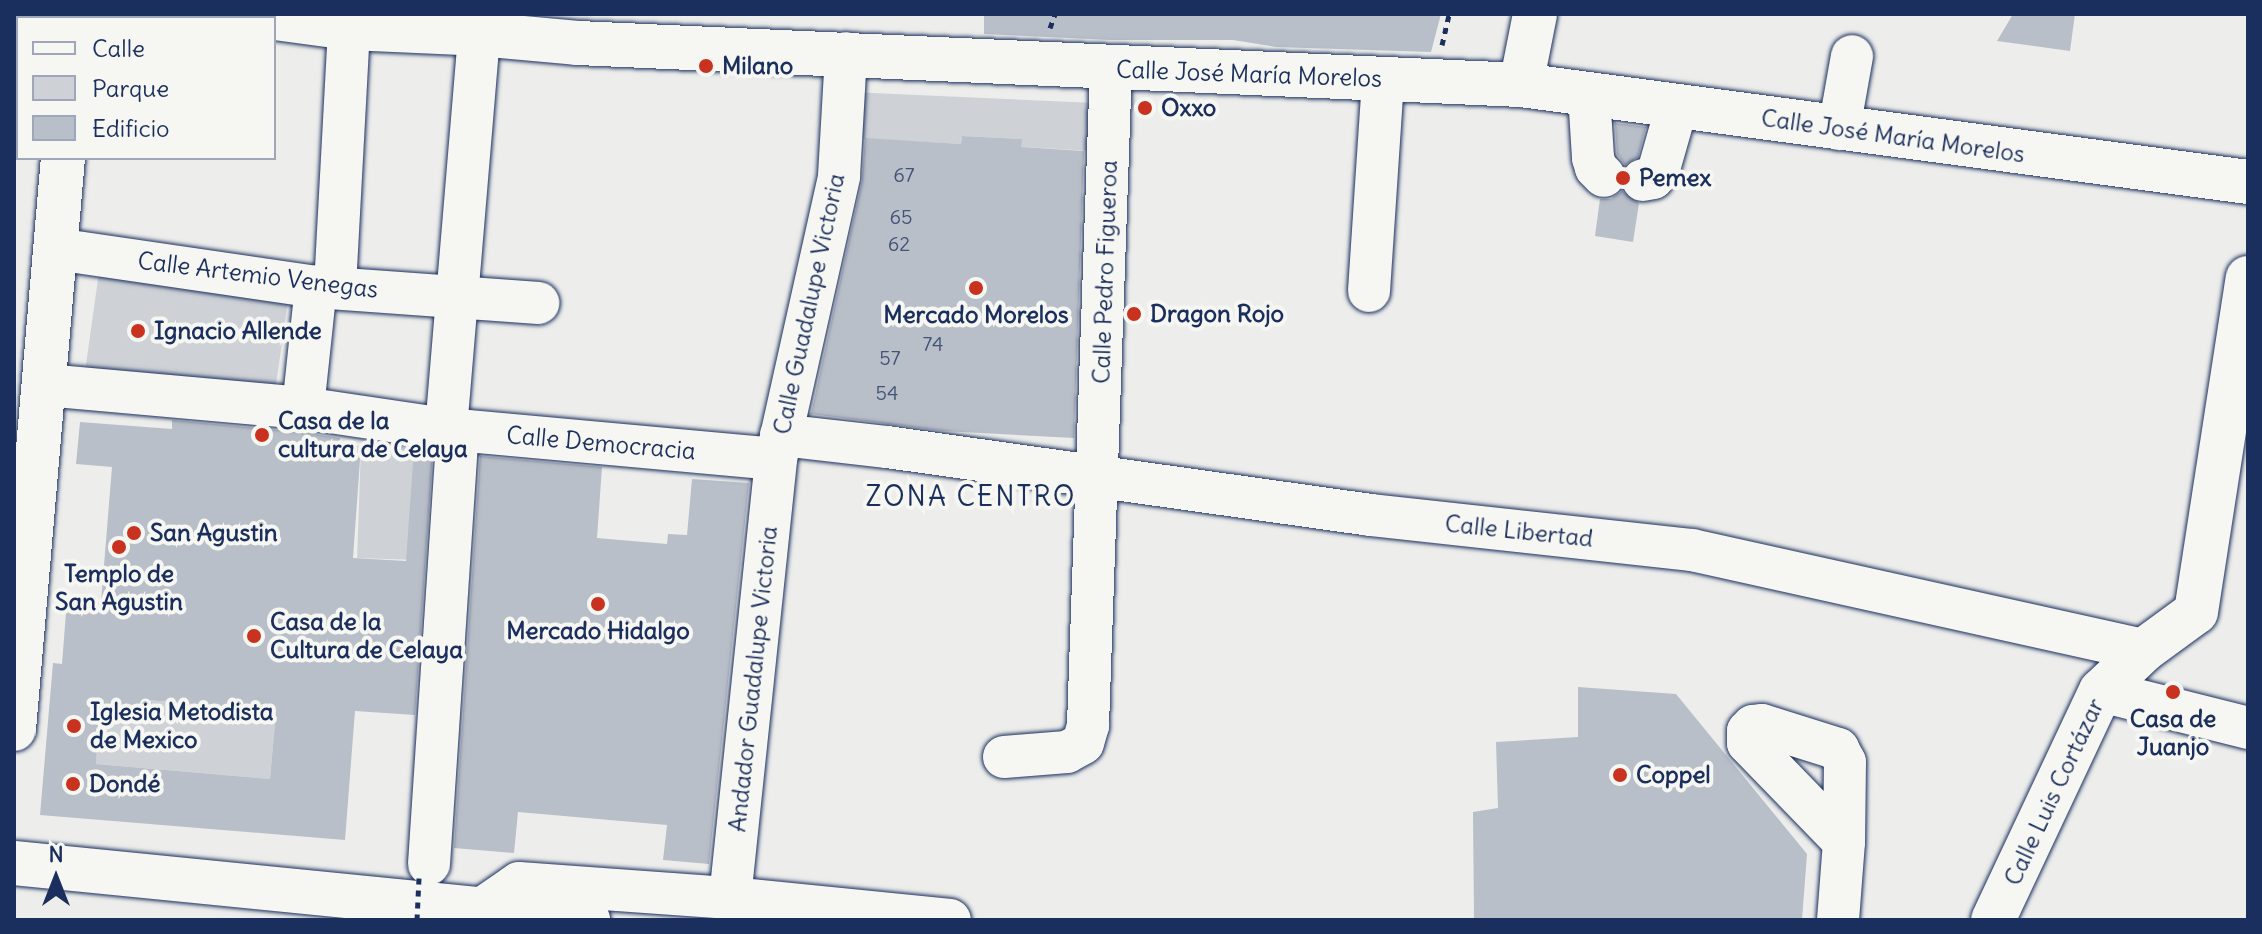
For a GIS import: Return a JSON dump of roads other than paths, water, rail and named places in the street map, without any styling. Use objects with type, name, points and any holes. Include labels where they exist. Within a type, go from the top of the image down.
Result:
[{"type":"main road","points":[[1521,85],[1535,14]]},
{"type":"main road","name":"Calle José María Morelos","points":[[276,18],[349,28],[479,34],[582,29],[846,53],[1111,68],[1521,85],[2248,182]]},
{"type":"main road","points":[[14,729],[33,401],[56,249],[63,160]]},
{"type":"main road","name":"Calle Luis Cortázar","points":[[1993,920],[2101,691],[2144,650],[2196,612],[2248,278]]},
{"type":"main road","points":[[14,863],[588,920]]},
{"type":"street","points":[[303,408],[325,287],[349,28]]},
{"type":"street","points":[[424,870],[479,34]]},
{"type":"street","name":"Calle Guadalupe Victoria","points":[[779,447],[839,176],[846,53]]},
{"type":"street","points":[[1839,129],[1852,56]]},
{"type":"street","name":"Calle Pedro Figueroa","points":[[1004,757],[1067,752],[1083,743],[1088,725],[1111,68]]},
{"type":"street","points":[[1369,291],[1383,79]]},
{"type":"street","points":[[1589,94],[1596,168],[1624,178],[1653,178],[1659,169],[1677,106]]},
{"type":"street","name":"Calle Artemio Venegas","points":[[56,249],[325,287],[538,303]]},
{"type":"street","name":"Calle Democracia","points":[[33,401],[303,408],[452,429],[779,447],[887,447]]},
{"type":"street","name":"Andador Guadalupe Victoria","points":[[730,898],[779,447]]},
{"type":"street","name":"Calle Libertad","points":[[887,447],[1370,515],[1692,550],[2144,650]]},
{"type":"street","points":[[2101,691],[2248,728]]},
{"type":"street","points":[[1838,920],[1844,842]]},
{"type":"street","points":[[480,910],[519,883],[730,898],[950,920]]},
{"type":"place","name":"Milano","points":[[706,66]]},
{"type":"place","name":"Oxxo","points":[[1145,108]]},
{"type":"place","name":"Pemex","points":[[1623,178]]},
{"type":"place","name":"Mercado Morelos","points":[[976,288]]},
{"type":"place","name":"Dragon Rojo","points":[[1134,314]]},
{"type":"place","name":"Ignacio Allende","points":[[138,331]]},
{"type":"place","name":"Casa de la cultura de Celaya","points":[[262,435]]},
{"type":"place","name":"San Agustin","points":[[134,533]]},
{"type":"place","name":"Templo de San Agustin","points":[[119,547]]},
{"type":"place","name":"Mercado Hidalgo","points":[[598,604]]},
{"type":"place","name":"Casa de la Cultura de Celaya","points":[[254,636]]},
{"type":"place","name":"Casa de Juanjo","points":[[2173,692]]},
{"type":"place","name":"Iglesia Metodista de Mexico","points":[[74,726]]},
{"type":"place","name":"Coppel","points":[[1620,775]]},
{"type":"place","name":"Dondé","points":[[73,784]]},
{"type":"district","name":"ZONA CENTRO","points":[[971,496]]}]
